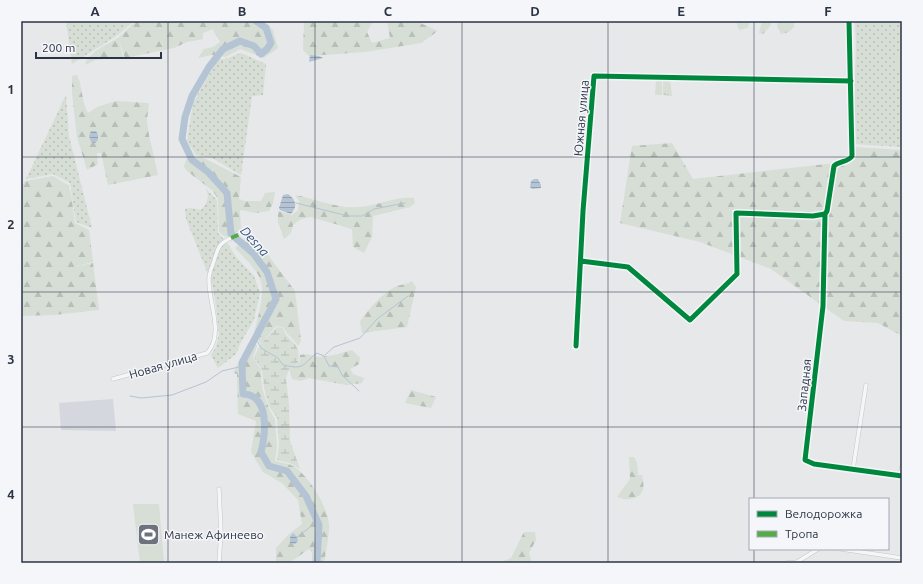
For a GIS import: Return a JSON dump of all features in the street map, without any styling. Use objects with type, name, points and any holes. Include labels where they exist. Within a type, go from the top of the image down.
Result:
[{"type":"street","points":[[581,261],[628,267],[690,320],[737,274],[736,213],[813,216],[825,214],[827,211],[834,166],[851,158],[852,156],[849,21]]},
{"type":"street","name":"Южная улица","points":[[576,346],[594,76],[851,81]]},
{"type":"street","name":"Западная","points":[[825,214],[823,306],[805,460],[814,464],[901,476]]},
{"type":"street","name":"Новая улица","points":[[113,379],[207,353],[212,348],[216,336],[209,278],[218,247],[231,238]]},
{"type":"street","points":[[853,469],[866,385]]},
{"type":"street","points":[[901,476],[902,466]]},
{"type":"street","points":[[219,489],[221,532],[219,563]]},
{"type":"street","points":[[786,563],[797,562],[816,550]]},
{"type":"street","points":[[849,550],[902,558]]},
{"type":"shaded area","points":[[113,399],[116,431],[61,430],[59,403]]},
{"type":"green space","points":[[66,21],[134,21],[118,35],[72,64]]},
{"type":"green space","points":[[136,21],[264,21],[273,30],[278,48],[264,58],[240,49],[226,57],[212,55],[198,58],[204,49],[213,47],[220,42],[213,29],[203,33],[203,39],[187,42],[174,48],[125,58],[119,40],[123,57],[95,60],[85,65],[91,55],[120,36]]},
{"type":"green space","points":[[304,21],[373,21],[367,32],[372,43],[390,38],[387,21],[416,21],[438,31],[421,43],[365,52],[309,56],[303,50]]},
{"type":"green space","points":[[736,21],[750,21],[748,28],[739,30]]},
{"type":"green space","points":[[762,21],[771,21],[771,25],[763,34],[759,33]]},
{"type":"green space","points":[[777,21],[794,21],[794,27],[789,32],[781,34]]},
{"type":"green space","points":[[855,21],[902,21],[902,147],[853,144],[856,46]]},
{"type":"green space","points":[[898,52],[902,52],[902,71],[896,70]]},
{"type":"green space","points":[[241,53],[266,64],[263,95],[252,96],[241,175],[214,159],[196,155],[187,141],[193,103],[218,59],[225,59]]},
{"type":"green space","points":[[77,75],[84,104],[88,113],[97,107],[116,101],[149,103],[147,120],[158,175],[108,185],[101,153],[97,153],[98,164],[87,170],[77,137],[72,93],[72,76]]},
{"type":"green space","points":[[663,79],[670,79],[672,96],[663,95]]},
{"type":"green space","points":[[656,80],[662,80],[662,95],[655,95]]},
{"type":"green space","points":[[66,95],[69,136],[92,228],[76,222],[70,183],[53,174],[26,179]]},
{"type":"green space","points":[[672,143],[693,179],[853,161],[855,147],[902,150],[902,336],[878,323],[844,321],[771,269],[700,242],[620,223],[632,146]]},
{"type":"green space","points":[[202,157],[241,177],[239,199],[245,201],[261,201],[265,193],[275,192],[273,203],[269,211],[256,213],[240,210],[241,230],[225,237],[219,232],[218,199],[213,191],[187,171],[184,166],[187,158]]},
{"type":"green space","points":[[53,176],[68,185],[71,193],[75,223],[89,230],[93,262],[72,267],[93,263],[99,310],[54,315],[21,316],[21,278],[25,277],[21,277],[21,188],[25,181]]},
{"type":"green space","points":[[206,189],[217,200],[218,233],[228,244],[236,257],[254,276],[260,293],[254,320],[236,354],[218,368],[211,355],[216,347],[219,334],[212,284],[186,219],[185,209],[191,208],[201,210],[207,200],[208,195]]},
{"type":"green space","points":[[295,195],[343,207],[366,206],[400,198],[414,198],[415,203],[410,207],[373,216],[372,237],[364,253],[353,247],[352,229],[311,217],[301,219],[293,225],[291,233],[284,239],[278,222],[278,211],[292,215],[298,210],[299,201]]},
{"type":"green space","points":[[247,236],[268,255],[295,291],[301,341],[298,346],[283,327],[276,326],[261,344],[254,333],[262,298],[262,284],[256,271],[235,248]]},
{"type":"green space","points":[[412,281],[416,287],[407,327],[362,333],[360,322],[376,302],[387,292],[397,286]]},
{"type":"green space","points":[[277,327],[283,328],[285,333],[296,346],[299,356],[298,363],[289,369],[286,378],[289,404],[290,441],[300,469],[290,463],[277,460],[279,445],[277,418],[269,406],[264,388],[262,370],[254,357],[261,344]]},
{"type":"green space","points":[[252,337],[257,346],[253,357],[261,370],[262,388],[268,406],[275,420],[277,447],[275,461],[291,465],[304,475],[316,491],[328,518],[328,540],[324,563],[312,563],[312,553],[309,549],[289,563],[276,563],[276,548],[289,534],[302,524],[298,500],[282,483],[263,472],[251,452],[256,421],[238,414],[237,374],[233,373]]},
{"type":"green space","points":[[352,350],[360,358],[359,364],[350,369],[353,374],[364,378],[362,383],[346,385],[309,378],[300,381],[292,379],[289,369],[299,363],[300,355],[308,354],[323,357]]},
{"type":"green space","points":[[411,390],[436,397],[431,408],[405,403]]},
{"type":"green space","points":[[629,457],[634,457],[637,463],[638,475],[642,475],[643,487],[642,493],[636,497],[632,499],[624,499],[617,497],[630,479]]},
{"type":"green space","name":"Манеж Афинеево","points":[[133,504],[159,504],[164,563],[140,563]]},
{"type":"green space","points":[[524,532],[535,532],[536,540],[529,553],[532,563],[498,563],[511,558]]},
{"type":"water","points":[[310,55],[319,56],[323,58],[309,62]]},
{"type":"water","points":[[91,131],[96,131],[98,135],[98,140],[95,143],[91,142],[89,136]]},
{"type":"water","points":[[538,179],[541,188],[532,189],[530,187],[531,181]]},
{"type":"water","points":[[288,194],[295,203],[295,208],[291,214],[280,210],[279,208],[283,195]]},
{"type":"water","points":[[293,533],[297,537],[298,541],[295,544],[290,543],[290,537]]},
{"type":"waterway","name":"Desna","points":[[256,21],[266,28],[271,43],[261,54],[254,46],[240,41],[223,49],[209,67],[192,96],[185,117],[182,139],[192,160],[208,172],[227,193],[231,234],[253,253],[267,272],[276,299],[242,363],[243,394],[252,396],[261,406],[264,422],[264,438],[261,452],[269,466],[287,471],[306,496],[319,525],[317,563]]},
{"type":"waterway","points":[[296,203],[348,216],[362,216],[374,209],[405,203]]},
{"type":"waterway","points":[[325,355],[334,347],[360,338],[377,319],[408,296]]},
{"type":"waterway","points":[[256,338],[261,348],[278,358],[283,365],[300,367],[317,353],[324,356],[329,366],[338,367],[342,375],[359,391]]},
{"type":"waterway","points":[[130,396],[141,398],[172,395],[206,382],[222,371],[243,366]]},
{"type":"waterway","points":[[297,537],[318,521]]},
{"type":"marked path","points":[[231,238],[240,234]]},
{"type":"cycle path","points":[[581,261],[628,267],[690,320],[737,274],[736,213],[813,216],[825,214],[827,211],[834,166],[851,158],[852,156],[849,21]]},
{"type":"cycle path","points":[[576,346],[583,211],[594,76],[851,81]]},
{"type":"cycle path","points":[[825,214],[823,306],[805,460],[814,464],[902,476]]},
{"type":"place","name":"Манеж Афинеево","points":[[149,534]]}]
